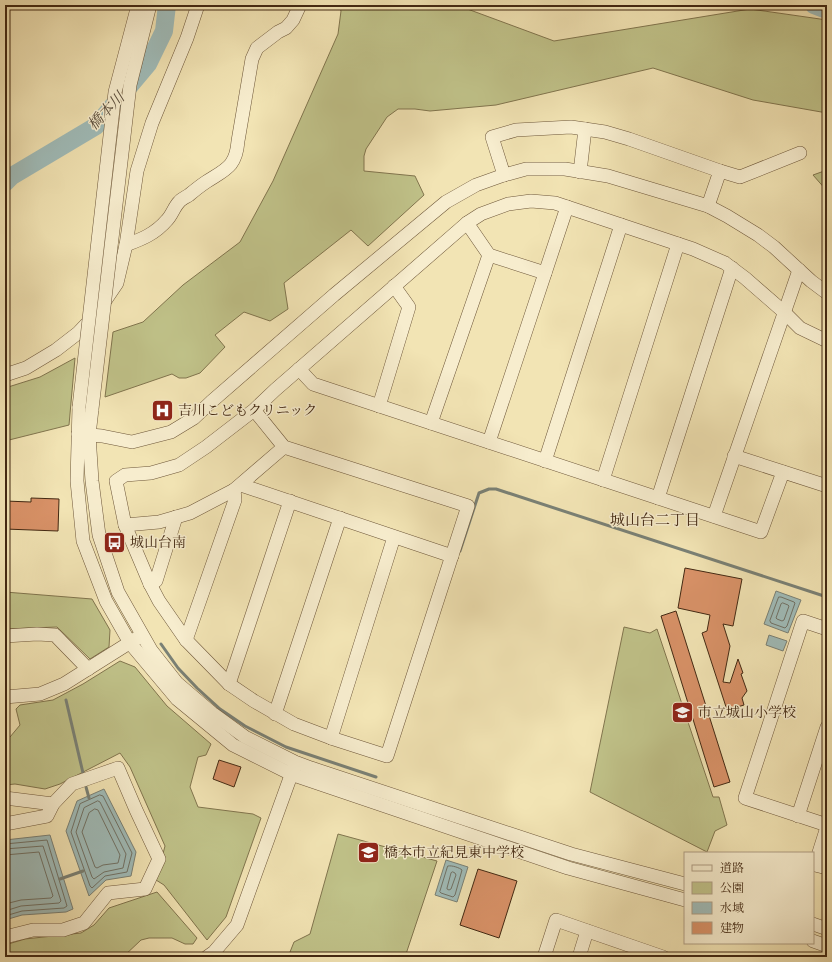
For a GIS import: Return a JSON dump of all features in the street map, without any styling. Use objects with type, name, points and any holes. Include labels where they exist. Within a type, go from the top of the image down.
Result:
[{"type":"street","points":[[138,5],[115,92],[84,434],[77,481],[83,541],[106,601],[130,643],[177,699],[233,745],[568,868],[684,900]]},
{"type":"street","points":[[86,408],[130,85],[150,5]]},
{"type":"street","points":[[5,375],[26,368],[56,350],[78,333],[96,314],[117,283],[126,245],[139,165],[152,123],[187,38],[198,5]]},
{"type":"street","points":[[126,245],[146,237],[156,230],[168,219],[178,202],[228,168],[237,152],[252,59],[257,48],[278,32],[286,28],[293,20],[300,5]]},
{"type":"street","points":[[504,174],[492,136],[516,130],[571,127],[605,132],[720,171],[740,176],[800,154]]},
{"type":"street","points":[[580,172],[585,129]]},
{"type":"street","points":[[84,434],[132,442],[171,432],[194,418],[334,295],[446,202],[476,185],[504,174],[526,170],[565,169],[608,176],[708,206],[758,234],[827,293]]},
{"type":"street","points":[[708,206],[720,171]]},
{"type":"street","points":[[254,410],[284,447],[468,506],[387,756],[294,724],[275,714],[228,684],[186,640],[159,601],[150,584],[125,525],[116,482],[126,475],[151,473],[179,465],[206,447],[254,410],[467,223],[481,214],[508,204],[531,201],[555,203],[693,250],[732,268],[784,312],[800,328],[827,341]]},
{"type":"street","points":[[489,442],[567,207]]},
{"type":"street","points":[[467,223],[489,256],[545,273]]},
{"type":"street","points":[[545,461],[621,225]]},
{"type":"street","points":[[602,480],[678,244]]},
{"type":"street","points":[[431,423],[489,256]]},
{"type":"street","points":[[658,498],[732,268]]},
{"type":"street","points":[[714,516],[799,270]]},
{"type":"street","points":[[379,406],[409,307],[394,286]]},
{"type":"street","points":[[299,370],[313,384],[761,532],[783,472]]},
{"type":"street","points":[[84,434],[99,535],[118,592],[151,650],[177,683],[212,714],[293,768],[571,854],[684,884]]},
{"type":"street","points":[[125,525],[159,522],[190,513],[238,487],[284,447]]},
{"type":"street","points":[[734,456],[827,486]]},
{"type":"street","points":[[238,487],[290,501],[452,556]]},
{"type":"street","points":[[186,640],[235,500],[238,487]]},
{"type":"street","points":[[228,684],[290,501]]},
{"type":"street","points":[[150,584],[156,581],[176,517]]},
{"type":"street","points":[[275,714],[340,518]]},
{"type":"street","points":[[331,738],[394,537]]},
{"type":"street","points":[[827,629],[803,621],[745,798],[827,826],[815,864],[827,868]]},
{"type":"street","points":[[5,636],[37,634],[55,635],[88,669]]},
{"type":"street","points":[[5,697],[40,694],[64,684],[142,635]]},
{"type":"street","points":[[798,816],[827,726]]},
{"type":"street","points":[[5,824],[47,816],[54,804],[72,784],[118,768],[158,858],[145,889],[108,893],[84,923],[63,930],[33,930],[5,938]]},
{"type":"street","points":[[207,957],[214,952],[237,925],[293,768]]},
{"type":"street","points":[[5,798],[54,804]]},
{"type":"street","points":[[544,957],[556,920],[645,954],[663,957]]},
{"type":"street","points":[[814,924],[827,929]]},
{"type":"street","points":[[579,957],[587,931]]},
{"type":"street","points":[[814,942],[827,946]]},
{"type":"green space","points":[[339,5],[449,5],[462,7],[554,41],[750,9],[827,20],[827,113],[753,100],[653,68],[496,105],[430,111],[398,109],[387,117],[366,149],[364,156],[364,171],[415,176],[424,195],[368,246],[351,230],[284,283],[288,309],[270,321],[244,312],[215,335],[225,347],[200,373],[186,378],[179,378],[172,374],[105,397],[113,332],[143,322],[183,285],[240,242],[273,181],[338,34],[341,11]]},
{"type":"green space","points":[[827,170],[827,191],[813,175]]},
{"type":"green space","points":[[75,358],[69,425],[5,441],[5,388],[40,377]]},
{"type":"green space","points":[[5,592],[92,599],[110,630],[109,647],[90,659],[57,627],[5,629]]},
{"type":"green space","points":[[624,627],[650,633],[657,629],[713,797],[719,797],[727,825],[715,831],[707,852],[590,792]]},
{"type":"green space","points":[[120,661],[135,667],[167,706],[211,744],[206,755],[198,757],[190,787],[198,807],[253,814],[261,818],[226,917],[207,940],[164,885],[156,880],[165,846],[130,767],[120,753],[60,784],[45,789],[15,784],[5,785],[5,738],[10,737],[20,725],[16,709],[20,705],[53,700],[83,684]]},
{"type":"green space","points":[[338,834],[437,861],[405,957],[288,957],[294,942],[310,934]]},
{"type":"green space","points":[[157,892],[197,938],[193,944],[185,944],[172,938],[149,938],[141,940],[123,957],[5,957],[5,945],[25,939],[81,933],[94,925],[109,908]]},
{"type":"water","points":[[776,591],[801,600],[788,633],[764,624]]},
{"type":"water","points":[[769,635],[787,641],[783,651],[766,645]]},
{"type":"water","points":[[104,789],[136,852],[131,876],[106,880],[89,896],[66,831],[77,801]]},
{"type":"water","points":[[50,835],[73,909],[66,912],[22,915],[5,920],[5,840]]},
{"type":"water","points":[[446,860],[468,867],[457,902],[435,895]]},
{"type":"building","points":[[31,498],[59,499],[58,531],[5,529],[5,501],[31,502]]},
{"type":"building","points":[[685,568],[742,579],[733,626],[723,624],[730,646],[723,682],[730,683],[738,659],[747,691],[742,698],[744,705],[727,710],[702,633],[707,631],[710,615],[678,608]]},
{"type":"building","points":[[676,611],[730,782],[714,787],[661,616]]},
{"type":"building","points":[[219,760],[241,767],[234,787],[213,779]]},
{"type":"building","points":[[478,869],[517,881],[499,938],[460,925]]},
{"type":"waterway","name":"橋本川","points":[[5,183],[12,176],[96,126],[148,64],[164,31],[167,5]]},
{"type":"waterway","name":"橋本川","points":[[814,5],[827,10]]},
{"type":"waterway","points":[[460,551],[479,493],[489,489],[496,489],[827,597]]},
{"type":"waterway","points":[[161,644],[178,668],[197,688],[220,709],[245,726],[286,747],[376,777]]},
{"type":"waterway","points":[[66,700],[83,773]]},
{"type":"waterway","points":[[86,787],[89,798]]},
{"type":"waterway","points":[[60,879],[83,871]]},
{"type":"place","name":"吉川こどもクリニック","points":[[162,410]]},
{"type":"place","name":"城山台南","points":[[115,542]]},
{"type":"place","name":"市立城山小学校","points":[[683,712]]},
{"type":"place","name":"橋本市立紀見東中学校","points":[[369,852]]},
{"type":"district","name":"城山台二丁目","points":[[655,520]]}]
